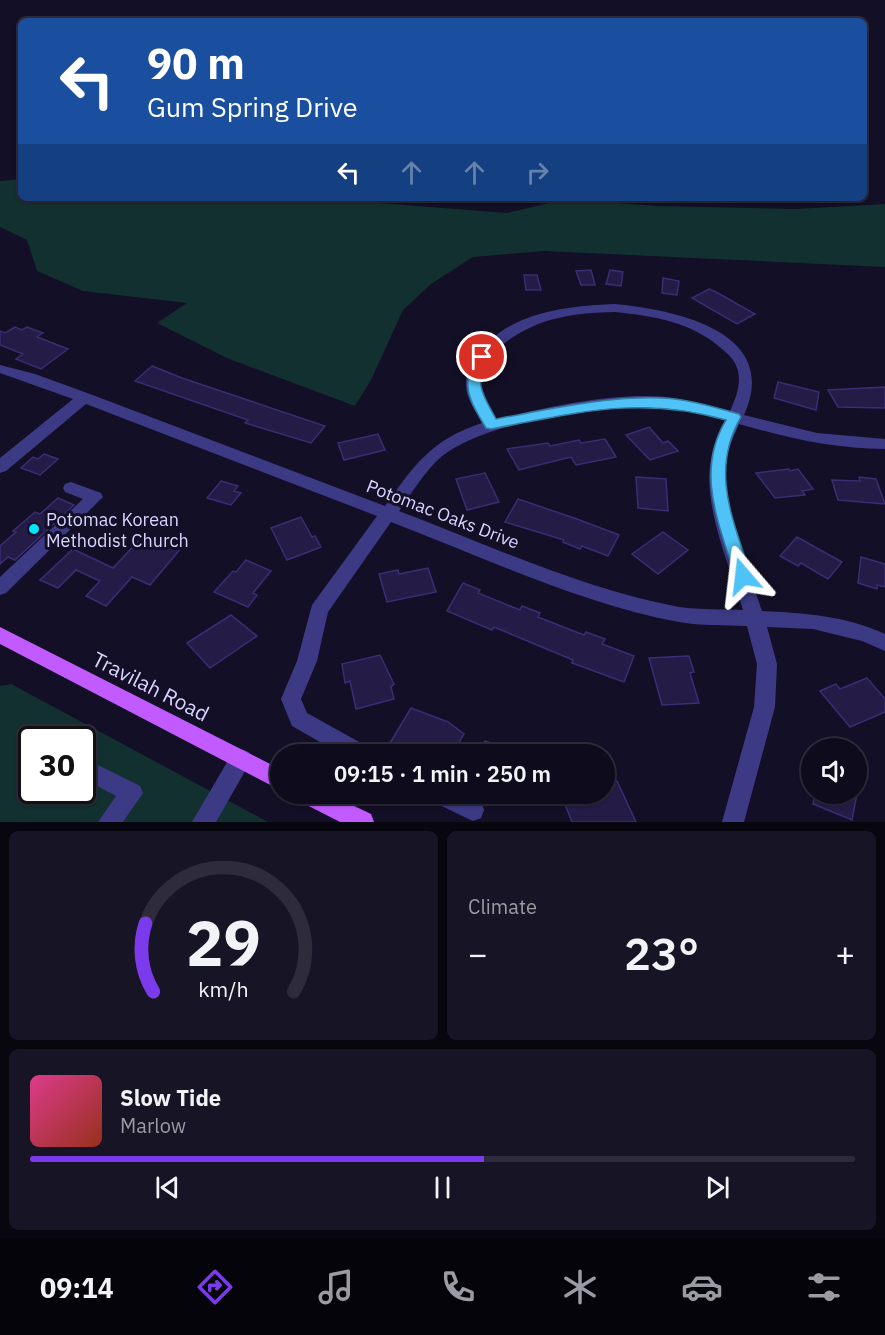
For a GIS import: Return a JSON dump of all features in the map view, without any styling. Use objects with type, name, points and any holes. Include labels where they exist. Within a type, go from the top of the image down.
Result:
[{"type":"main road","name":"Travilah Road","points":[[0,635],[270,775]]},
{"type":"main road","points":[[327,804],[363,822]]},
{"type":"street","points":[[491,425],[473,390],[474,373],[482,357],[511,329],[530,320],[570,310],[593,308],[635,310],[664,315],[690,323],[728,345],[740,359],[746,374],[744,394],[727,430],[717,461],[718,496],[756,616],[767,667],[763,715],[733,822]]},
{"type":"street","name":"Potomac Oaks Drive","points":[[0,369],[30,376],[389,515],[635,605],[682,615],[756,616],[813,621],[866,634],[885,644]]},
{"type":"street","points":[[0,467],[86,397]]},
{"type":"street","points":[[343,744],[299,719],[291,699],[307,661],[319,610],[423,465],[439,448],[460,435],[491,425],[588,407],[629,402],[664,402],[697,407],[795,435],[885,444]]},
{"type":"street","points":[[0,588],[94,497],[71,488]]},
{"type":"street","points":[[203,822],[241,759]]},
{"type":"street","points":[[96,774],[132,793],[109,822]]},
{"type":"street","points":[[460,804],[473,810]]},
{"type":"green space","points":[[18,179],[18,201],[354,201],[507,213],[558,201],[795,209],[885,204],[885,267],[544,251],[473,257],[431,284],[403,310],[371,380],[355,406],[229,359],[157,323],[187,303],[83,291],[37,271],[27,240],[0,227],[0,181]]},
{"type":"green space","points":[[11,684],[89,726],[18,726],[18,804],[96,804],[96,730],[268,822],[0,822],[0,686]]},
{"type":"building","points":[[591,270],[595,285],[581,285],[576,271]]},
{"type":"building","points":[[610,270],[623,272],[621,286],[606,284]]},
{"type":"building","points":[[524,275],[537,275],[541,290],[526,290]]},
{"type":"building","points":[[663,278],[679,281],[677,295],[662,293]]},
{"type":"building","points":[[709,289],[755,314],[737,324],[692,298]]},
{"type":"building","points":[[15,327],[22,330],[27,327],[43,333],[37,337],[68,349],[41,369],[16,359],[23,354],[0,345],[0,331],[5,333]]},
{"type":"building","points":[[152,366],[325,426],[311,443],[245,423],[248,420],[135,381]]},
{"type":"building","points":[[778,382],[819,392],[816,410],[774,398]]},
{"type":"building","points":[[885,387],[885,408],[838,407],[828,390]]},
{"type":"building","points":[[649,427],[663,443],[668,441],[678,451],[650,460],[626,435]]},
{"type":"building","points":[[378,434],[385,450],[344,460],[338,443]]},
{"type":"building","points":[[605,439],[616,457],[576,465],[571,457],[519,470],[507,449],[548,443],[550,446],[579,440],[581,443]]},
{"type":"building","points":[[44,454],[58,459],[40,475],[21,468],[33,457],[38,459]]},
{"type":"building","points":[[789,469],[790,471],[798,469],[813,489],[802,491],[805,495],[775,498],[756,473]]},
{"type":"building","points":[[485,473],[499,502],[467,510],[456,479]]},
{"type":"building","points":[[636,477],[666,479],[668,511],[638,508]]},
{"type":"building","points":[[859,477],[876,479],[885,504],[838,500],[832,480],[860,481]]},
{"type":"building","points":[[221,481],[238,486],[234,491],[241,493],[231,505],[207,498]]},
{"type":"building","name":"Potomac Korean Methodist Church","points":[[58,498],[74,505],[15,560],[8,557],[0,564],[0,546],[16,532],[13,531],[35,512],[40,514]]},
{"type":"building","points":[[518,499],[619,535],[608,556],[582,546],[580,549],[563,542],[564,540],[505,522]]},
{"type":"building","points":[[301,517],[312,537],[315,536],[321,547],[287,560],[271,528]]},
{"type":"building","points":[[663,532],[688,550],[658,574],[632,554]]},
{"type":"building","points":[[143,536],[159,547],[171,537],[182,547],[150,585],[132,577],[106,606],[86,596],[100,581],[76,570],[58,588],[40,580],[73,549],[113,568]]},
{"type":"building","points":[[797,537],[842,562],[828,579],[801,563],[798,566],[780,556]]},
{"type":"building","points":[[861,557],[885,564],[885,587],[877,585],[877,589],[858,583]]},
{"type":"building","points":[[246,560],[271,571],[253,593],[257,595],[248,607],[214,592]]},
{"type":"building","points":[[428,568],[436,592],[387,602],[379,574],[398,570],[399,574]]},
{"type":"building","points":[[463,583],[480,590],[478,593],[520,610],[522,606],[540,613],[538,617],[584,635],[586,632],[605,639],[602,644],[634,656],[624,682],[572,663],[573,660],[494,627],[492,630],[447,611]]},
{"type":"building","points":[[231,615],[257,636],[210,668],[187,643]]},
{"type":"building","points":[[380,655],[394,684],[391,687],[394,699],[356,709],[350,681],[345,683],[342,664]]},
{"type":"building","points":[[689,656],[694,672],[690,673],[699,703],[662,705],[649,658]]},
{"type":"building","points":[[867,678],[885,699],[885,712],[850,727],[820,691],[836,684],[840,689]]},
{"type":"building","points":[[411,708],[448,722],[464,734],[458,744],[390,743]]},
{"type":"building","points":[[615,781],[617,781],[636,822],[572,822],[565,804],[615,804]]},
{"type":"building","points":[[813,804],[855,804],[852,820]]},
{"type":"place","name":"Potomac Korean Methodist Church","points":[[34,529]]},
{"type":"route","points":[[482,357],[474,373],[473,390],[491,425],[588,407],[629,402],[664,402],[697,407],[734,417],[727,430],[717,461],[718,496],[743,576]]}]
